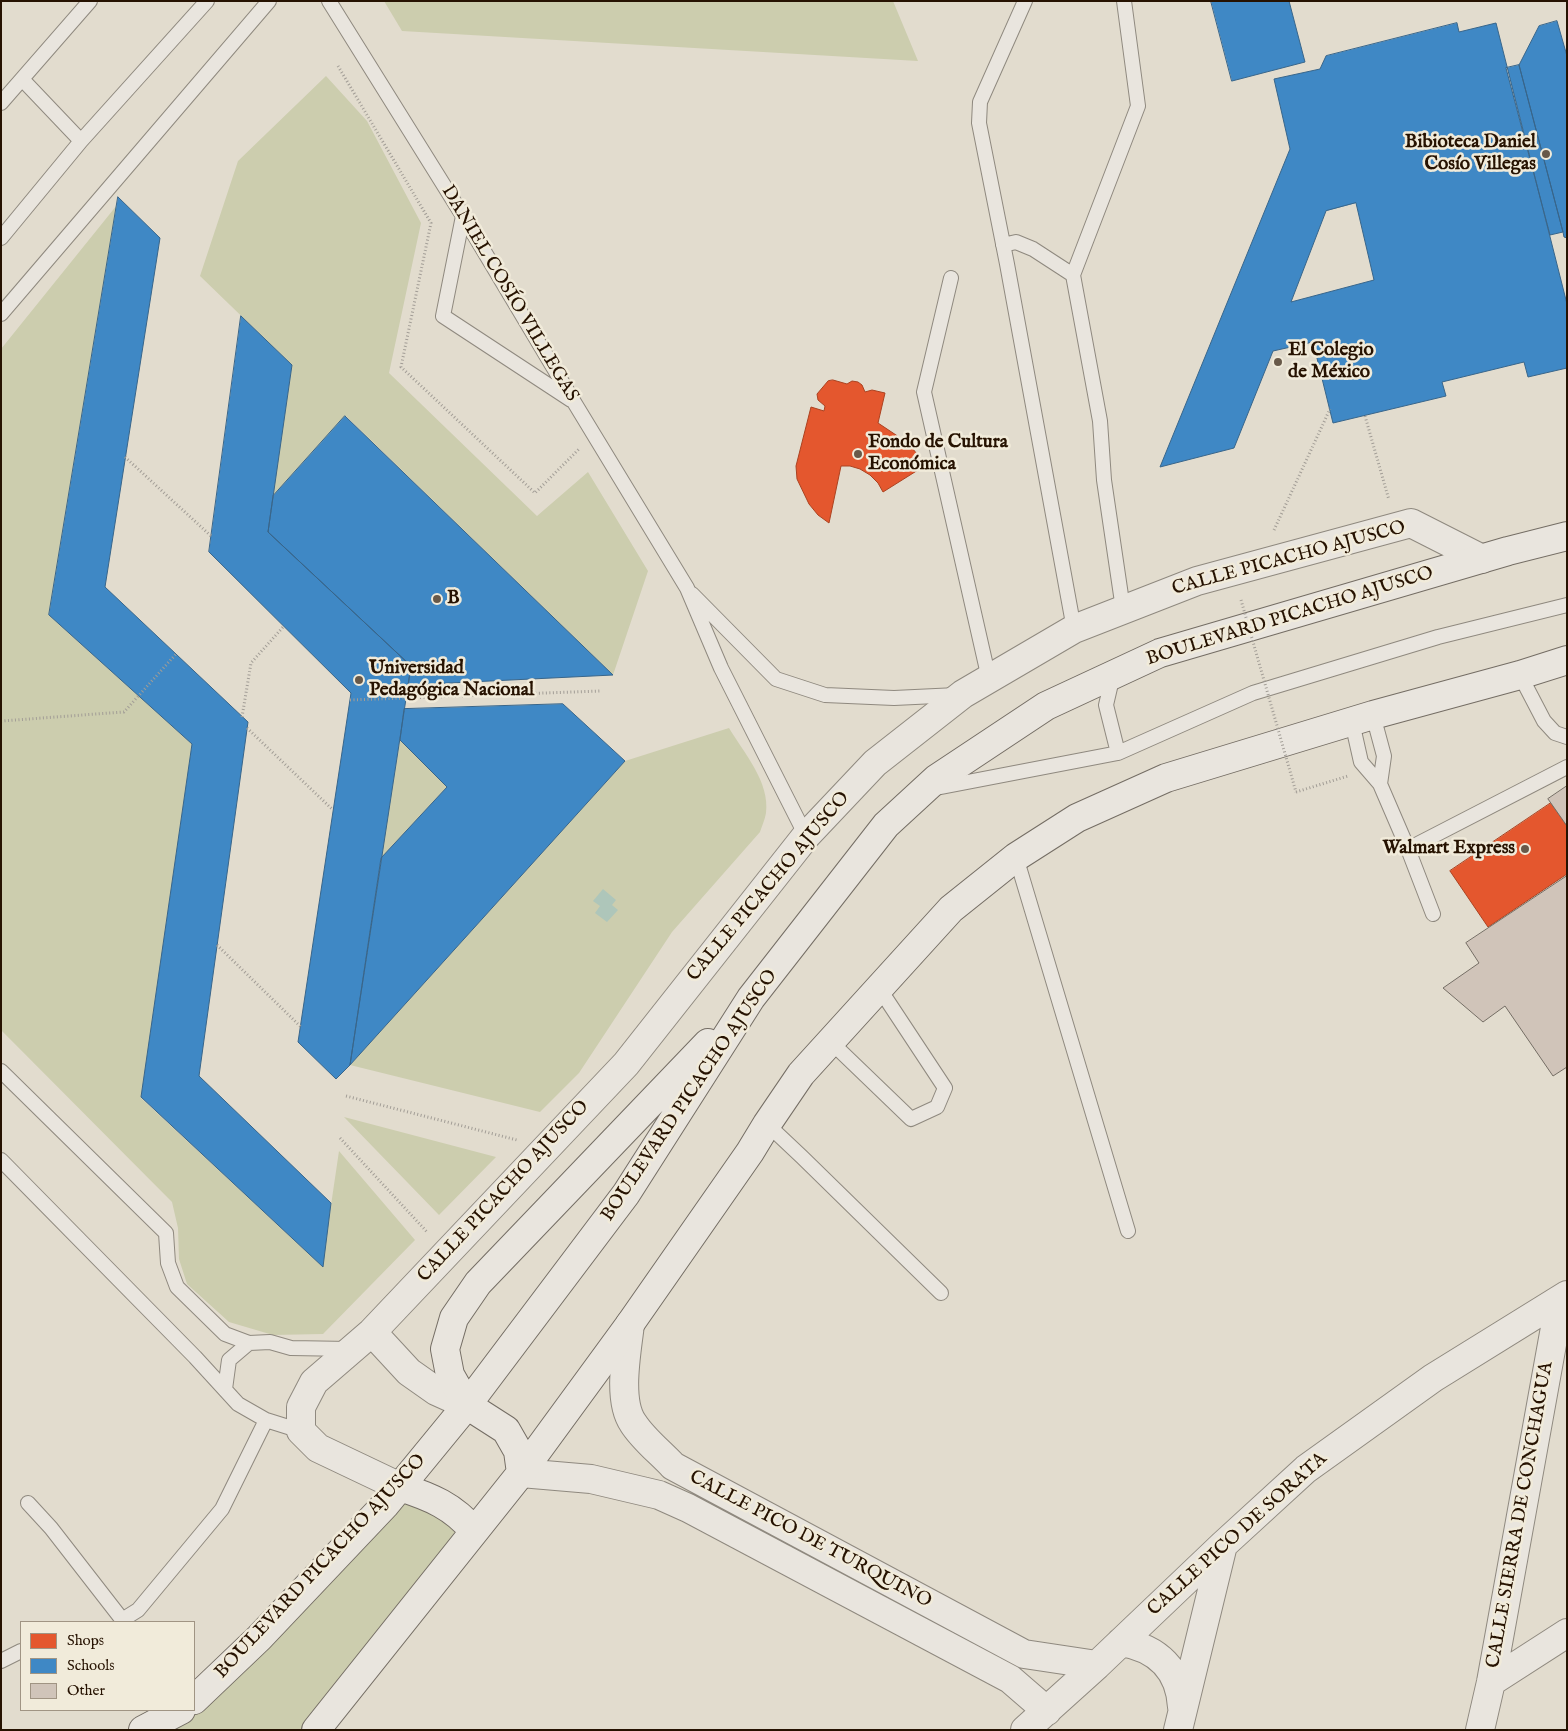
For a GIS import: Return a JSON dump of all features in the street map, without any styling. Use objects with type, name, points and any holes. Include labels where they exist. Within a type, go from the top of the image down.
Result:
[{"type":"street","name":"CALLE PICACHO AJUSCO","points":[[300,1431],[301,1407],[314,1382],[372,1332],[626,1064],[806,836],[875,763],[963,694],[1074,628],[1197,580],[1411,523],[1482,559]]},
{"type":"street","points":[[1508,551],[1567,524]]},
{"type":"street","name":"BOULEVARD PICACHO AJUSCO","points":[[195,1699],[259,1638],[400,1487],[467,1405],[626,1194],[751,998],[886,826],[936,779],[1046,706],[1160,653],[1508,551],[1567,536]]},
{"type":"street","points":[[316,1730],[521,1473],[630,1324],[750,1152],[801,1074],[951,909],[1016,857],[1077,818],[1166,778],[1362,719],[1566,662]]},
{"type":"street","points":[[467,1405],[450,1375],[445,1349],[454,1318],[458,1311],[478,1283],[751,998]]},
{"type":"street","name":"CALLE PICO DE SORATA","points":[[1025,1730],[1306,1470],[1433,1378],[1563,1297]]},
{"type":"street","name":"CALLE SIERRA DE CONCHAGUA","points":[[1480,1730],[1491,1682],[1563,1297]]},
{"type":"street","name":"CALLE PICO DE TURQUINO","points":[[630,1324],[625,1382],[626,1408],[632,1423],[673,1466],[1024,1654],[1097,1665]]},
{"type":"street","points":[[372,1332],[409,1372],[436,1391],[467,1405],[506,1430],[518,1451],[521,1473]]},
{"type":"street","points":[[300,1431],[318,1448],[400,1487],[430,1497],[449,1507],[474,1531]]},
{"type":"street","name":"CALLE PICO DE TURQUINO","points":[[521,1473],[591,1479],[658,1495],[1010,1679],[1047,1711]]},
{"type":"street","points":[[1180,1719],[1223,1545]]},
{"type":"street","points":[[1491,1682],[1567,1633]]},
{"type":"street","points":[[1121,1642],[1146,1648],[1166,1664],[1178,1685],[1180,1719]]},
{"type":"street","points":[[143,1730],[179,1711]]},
{"type":"lane","points":[[1,102],[90,1]]},
{"type":"lane","points":[[1,238],[81,141],[207,1]]},
{"type":"lane","points":[[1,314],[269,1]]},
{"type":"lane","name":"DANIEL COSÍO VILLEGAS","points":[[329,1],[463,216],[687,588],[721,668],[806,836]]},
{"type":"lane","points":[[1025,1],[980,102],[979,123],[1074,628]]},
{"type":"lane","points":[[1123,609],[1104,480],[1100,421],[1073,274],[1138,106],[1124,1]]},
{"type":"lane","points":[[22,79],[81,141]]},
{"type":"lane","points":[[463,216],[444,316],[574,402]]},
{"type":"lane","points":[[1003,245],[1016,242],[1033,249],[1073,274]]},
{"type":"lane","points":[[951,278],[924,392],[989,679]]},
{"type":"lane","name":"DANIEL COSÍO VILLEGAS","points":[[687,588],[776,678],[825,695],[894,698],[963,694]]},
{"type":"lane","points":[[924,790],[1118,753],[1253,693],[1438,637],[1567,605]]},
{"type":"lane","points":[[1113,675],[1106,704],[1118,753]]},
{"type":"lane","points":[[1520,675],[1544,722],[1555,733],[1567,737]]},
{"type":"lane","points":[[1362,719],[1361,762],[1380,784],[1433,914]]},
{"type":"lane","points":[[1362,719],[1384,756],[1380,784]]},
{"type":"lane","points":[[1408,849],[1567,767]]},
{"type":"lane","points":[[1016,857],[1128,1231]]},
{"type":"lane","points":[[830,1042],[911,1119],[938,1107],[945,1088],[879,988]]},
{"type":"lane","points":[[1,1072],[166,1233],[168,1263],[176,1287],[225,1334],[249,1343],[270,1342],[291,1348],[352,1349]]},
{"type":"lane","points":[[767,1124],[941,1293]]},
{"type":"lane","points":[[1,1160],[238,1404],[266,1420],[300,1431]]},
{"type":"lane","points":[[225,1389],[228,1360],[249,1343]]},
{"type":"lane","points":[[28,1502],[123,1621],[138,1610],[222,1510],[266,1420]]},
{"type":"lane","points":[[1,1661],[20,1652]]},
{"type":"path","points":[[1274,530],[1330,409]]},
{"type":"path","points":[[1365,416],[1389,500]]},
{"type":"path","points":[[126,457],[211,536]]},
{"type":"path","points":[[1242,600],[1296,792],[1356,773]]},
{"type":"path","points":[[242,717],[251,663],[284,626]]},
{"type":"path","points":[[1,721],[124,712],[176,654]]},
{"type":"path","points":[[350,700],[600,690]]},
{"type":"path","points":[[247,728],[333,810]]},
{"type":"path","points":[[217,946],[301,1027]]},
{"type":"path","points":[[346,1096],[523,1142]]},
{"type":"path","points":[[340,1138],[431,1236]]},
{"type":"shaded area","points":[[384,1],[893,1],[918,61],[402,31]]},
{"type":"shaded area","points":[[326,76],[367,121],[421,223],[389,373],[537,516],[588,472],[648,571],[613,675],[346,416],[273,496],[292,365],[200,276],[238,161]]},
{"type":"shaded area","points":[[117,205],[49,615],[192,744],[141,1098],[322,1266],[339,1151],[415,1240],[323,1334],[273,1335],[229,1322],[187,1284],[179,1259],[178,1228],[172,1202],[1,1030],[1,349]]},
{"type":"shaded area","points":[[729,728],[755,768],[764,790],[766,813],[760,832],[672,932],[579,1073],[540,1112],[350,1065],[625,761]]},
{"type":"shaded area","points":[[400,740],[447,787],[381,858]]},
{"type":"shaded area","points":[[603,889],[616,900],[612,905],[618,910],[607,922],[595,913],[600,906],[593,901]]},
{"type":"shaded area","points":[[344,1117],[496,1157],[439,1215]]},
{"type":"shaded area","points":[[404,1493],[468,1540],[311,1730],[147,1730],[168,1711],[195,1711],[195,1686]]},
{"type":"building: Shops","name":"Fondo de Cultura Económica","points":[[833,380],[847,384],[852,381],[858,382],[862,385],[865,392],[872,390],[885,393],[878,423],[908,443],[926,465],[883,492],[870,475],[860,469],[841,466],[829,523],[818,515],[809,504],[797,479],[796,466],[811,407],[824,411],[825,406],[818,400],[817,394],[828,381]]},
{"type":"building: Shops","name":"Walmart Express","points":[[1551,803],[1567,826],[1567,874],[1488,927],[1450,871]]},
{"type":"building: Schools","points":[[1211,1],[1289,1],[1305,62],[1232,81]]},
{"type":"building: Schools","points":[[1557,21],[1567,56],[1567,238],[1564,237],[1519,65],[1539,26]]},
{"type":"building: Schools","points":[[1457,23],[1459,32],[1496,23],[1567,304],[1567,368],[1528,377],[1524,362],[1442,382],[1446,396],[1333,423],[1313,342],[1273,351],[1234,448],[1160,467],[1290,149],[1274,79],[1320,69],[1326,56]],"holes":[[[1356,203],[1374,280],[1291,302],[1326,211]]]},
{"type":"building: Schools","points":[[1519,65],[1563,232],[1550,235],[1506,68]]},
{"type":"building: Schools","points":[[118,197],[160,238],[105,587],[248,722],[199,1076],[331,1203],[323,1267],[141,1097],[192,744],[49,615]]},
{"type":"building: Schools","points":[[241,316],[292,365],[268,532],[411,666],[350,1065],[336,1079],[298,1042],[351,693],[209,552]]},
{"type":"building: Schools","name":"B","points":[[345,416],[613,675],[408,685],[411,666],[268,532],[273,496]]},
{"type":"building: Schools","points":[[563,704],[625,761],[350,1065],[381,858],[447,787],[400,740],[404,709]]},
{"type":"building: Other","points":[[1567,786],[1567,826],[1548,799]]},
{"type":"building: Other","points":[[1567,876],[1567,1067],[1553,1076],[1505,1006],[1483,1022],[1443,988],[1479,963],[1466,943]]},
{"type":"place","name":"Bibioteca Daniel Cosío Villegas","points":[[1546,154]]},
{"type":"place","name":"El Colegio de México","points":[[1278,362]]},
{"type":"place","name":"Fondo de Cultura Económica","points":[[858,454]]},
{"type":"place","name":"B","points":[[437,599]]},
{"type":"place","name":"Universidad Pedagógica Nacional","points":[[359,680]]},
{"type":"place","name":"Walmart Express","points":[[1525,849]]}]
